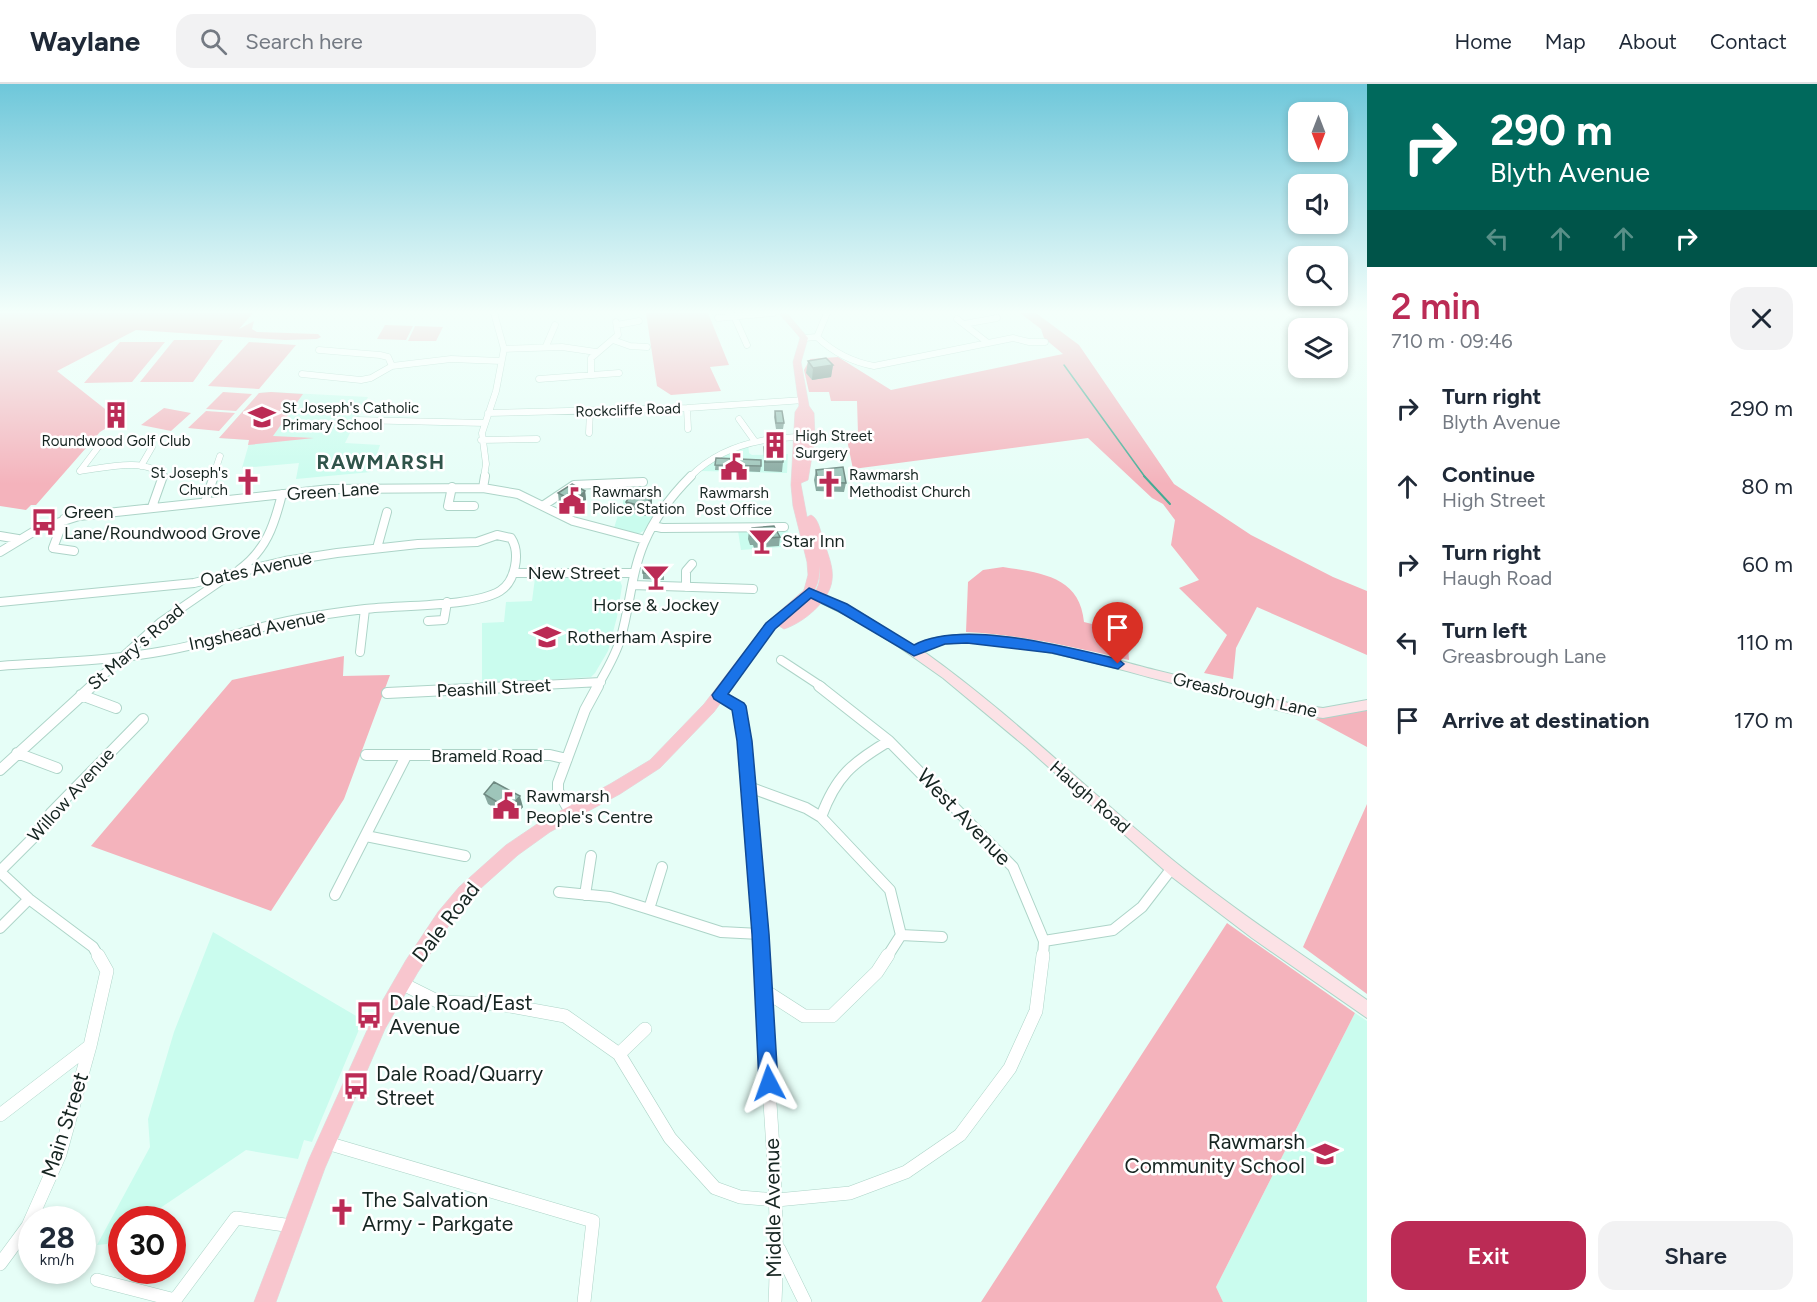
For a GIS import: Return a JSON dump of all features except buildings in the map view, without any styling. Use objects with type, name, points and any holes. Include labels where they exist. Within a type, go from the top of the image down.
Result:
[{"type":"main road","points":[[798,370],[804,403],[809,413],[804,437],[803,486],[826,572],[825,589],[815,595]]},
{"type":"main road","name":"Dale Road","points":[[265,1302],[292,1226],[379,1023],[401,984],[444,918],[465,892],[512,850],[570,812],[615,789],[655,764],[675,746],[719,695],[768,631],[815,595]]},
{"type":"street","points":[[302,374],[362,380],[385,370]]},
{"type":"street","points":[[483,488],[486,464],[481,440],[496,392],[500,370]]},
{"type":"street","points":[[591,370],[591,374]]},
{"type":"street","points":[[539,379],[619,373]]},
{"type":"street","name":"Rockcliffe Road","points":[[488,413],[804,403]]},
{"type":"street","points":[[687,408],[688,429]]},
{"type":"street","points":[[589,433],[590,411]]},
{"type":"street","points":[[739,419],[754,440]]},
{"type":"street","points":[[356,420],[485,423]]},
{"type":"street","points":[[570,812],[557,788],[586,709],[618,646],[627,616],[634,573],[645,540],[653,526],[674,493],[691,474],[714,458],[754,440],[782,435],[804,437]]},
{"type":"street","points":[[481,440],[537,439]]},
{"type":"street","points":[[99,446],[80,471],[151,467],[164,476],[152,507]]},
{"type":"street","points":[[141,466],[152,447]]},
{"type":"street","points":[[205,502],[220,456]]},
{"type":"street","points":[[544,505],[574,484],[643,482]]},
{"type":"street","points":[[452,487],[448,506],[474,506]]},
{"type":"street","name":"Green Lane","points":[[0,552],[18,539],[43,526],[64,519],[152,507],[348,488],[483,488],[518,494],[573,520],[645,540]]},
{"type":"street","name":"St Mary's Road","points":[[0,770],[161,621],[255,558],[267,545],[282,494]]},
{"type":"street","points":[[377,548],[387,513]]},
{"type":"street","points":[[64,519],[53,548],[74,551]]},
{"type":"street","points":[[653,526],[662,528],[784,527]]},
{"type":"street","name":"Oates Avenue","points":[[0,602],[152,589],[194,583],[285,561],[377,548],[470,542],[497,535],[511,538],[515,545],[515,573]]},
{"type":"street","points":[[0,536],[18,539]]},
{"type":"street","points":[[686,587],[686,572],[692,564]]},
{"type":"street","name":"New Street","points":[[515,573],[634,573]]},
{"type":"street","name":"Ingshead Avenue","points":[[0,666],[123,657],[165,651],[289,621],[365,609],[486,597],[511,583],[515,573]]},
{"type":"street","points":[[632,585],[753,589]]},
{"type":"street","name":"Haugh Road","points":[[815,595],[842,607],[914,651],[963,685],[1172,868],[1367,1010]]},
{"type":"street","points":[[428,621],[444,620],[447,602]]},
{"type":"street","points":[[360,652],[365,609]]},
{"type":"street","name":"Greasbrough Lane","points":[[914,651],[928,643],[945,639],[967,638],[1023,644],[1082,655],[1293,709],[1323,713],[1367,705]]},
{"type":"street","name":"West Avenue","points":[[619,1054],[670,1138],[715,1188],[740,1197],[777,1200],[850,1193],[906,1172],[960,1135],[1010,1068],[1036,1011],[1044,941],[1013,867],[889,741],[832,694],[781,660]]},
{"type":"street","name":"Peashill Street","points":[[387,693],[601,682]]},
{"type":"street","points":[[81,695],[116,708]]},
{"type":"street","name":"Middle Avenue","points":[[719,695],[739,706],[749,787],[777,1200],[778,1247],[775,1302]]},
{"type":"street","name":"Willow Avenue","points":[[0,872],[33,838],[51,813],[143,719]]},
{"type":"street","points":[[821,816],[831,787],[852,763],[889,741]]},
{"type":"street","points":[[17,753],[57,768]]},
{"type":"street","name":"Brameld Road","points":[[366,754],[550,755],[567,759]]},
{"type":"street","name":"Brameld Road","points":[[335,895],[406,756]]},
{"type":"street","points":[[749,787],[806,808],[821,816],[890,890],[901,936],[878,972],[832,1016],[804,1016],[762,989]]},
{"type":"street","points":[[366,836],[465,856]]},
{"type":"street","points":[[585,895],[591,856]]},
{"type":"street","points":[[649,909],[662,867]]},
{"type":"street","points":[[1044,941],[1113,930],[1142,907],[1172,868]]},
{"type":"street","name":"Main Street","points":[[0,872],[29,899],[93,947],[106,970],[90,1046],[60,1154],[28,1226],[0,1264]]},
{"type":"street","points":[[559,892],[610,897],[721,932],[760,934]]},
{"type":"street","points":[[0,928],[29,899]]},
{"type":"street","points":[[901,936],[942,937]]},
{"type":"street","points":[[401,984],[439,1002],[499,1004],[565,1016],[619,1054],[645,1029]]},
{"type":"street","points":[[0,1115],[90,1046]]},
{"type":"street","points":[[327,1143],[593,1221],[584,1302]]},
{"type":"street","points":[[97,1280],[175,1300],[236,1218],[292,1226]]},
{"type":"street","points":[[778,1247],[805,1302]]},
{"type":"shaded area","points":[[0,370],[59,370],[57,371],[119,420],[100,432],[36,505],[31,505],[26,510],[0,506]]},
{"type":"shaded area","points":[[96,370],[142,370],[132,382],[84,383]]},
{"type":"shaded area","points":[[150,370],[202,370],[193,382],[140,382]]},
{"type":"shaded area","points":[[223,370],[275,370],[259,389],[208,386]]},
{"type":"shaded area","points":[[655,370],[711,370],[721,391],[671,395],[657,386]]},
{"type":"shaded area","points":[[804,370],[859,370],[891,390],[987,370],[1096,370],[1174,484],[1251,535],[1333,577],[1367,591],[1367,655],[1257,607],[1236,648],[1233,679],[1204,673],[1227,635],[1179,588],[1199,580],[1171,545],[1175,520],[1163,504],[1152,498],[1088,438],[853,469],[846,435],[858,434],[857,401],[831,401],[829,392],[809,392]]},
{"type":"shaded area","points":[[223,392],[252,394],[236,411],[206,409]]},
{"type":"shaded area","name":"St Joseph's Catholic Primary School","points":[[259,393],[368,397],[345,443],[380,445],[371,472],[296,479],[299,463],[242,468],[250,440],[219,438]]},
{"type":"shaded area","points":[[259,393],[303,394],[273,436],[314,438],[248,445],[249,440],[219,438]]},
{"type":"shaded area","points":[[164,408],[191,413],[171,431],[141,425]]},
{"type":"shaded area","points":[[206,411],[235,413],[219,431],[188,428]]},
{"type":"shaded area","points":[[748,444],[749,453],[752,455],[788,454],[787,473],[701,471],[723,455]]},
{"type":"shaded area","points":[[623,500],[659,506],[645,530],[636,534],[614,528],[620,509],[623,509]]},
{"type":"shaded area","points":[[738,531],[788,531],[794,546],[741,550]]},
{"type":"shaded area","points":[[1003,567],[1044,575],[1066,586],[1075,595],[1081,607],[1084,622],[1127,633],[1129,660],[1028,639],[966,632],[968,582],[983,570]]},
{"type":"shaded area","name":"Rotherham Aspire","points":[[535,578],[619,578],[622,586],[617,617],[608,651],[591,677],[482,684],[482,623],[504,622],[506,602],[532,601]]},
{"type":"shaded area","points":[[344,656],[343,676],[390,675],[344,799],[271,911],[91,846],[232,680]]},
{"type":"shaded area","points":[[1367,708],[1367,747],[1315,719]]},
{"type":"shaded area","points":[[1367,804],[1367,994],[1303,947]]},
{"type":"shaded area","points":[[1227,923],[1355,1013],[1216,1287],[1223,1302],[981,1302]]},
{"type":"shaded area","points":[[213,932],[363,1020],[312,1142],[304,1140],[298,1159],[246,1150],[163,1206],[118,1206],[150,1147],[148,1119],[174,1032]]},
{"type":"shaded area","name":"Rawmarsh Community School","points":[[1355,1013],[1367,1021],[1367,1302],[1223,1302],[1216,1287]]},
{"type":"shaded area","points":[[108,1225],[108,1243],[97,1245]]},
{"type":"waterway","points":[[1068,370],[1145,477]]},
{"type":"waterway","points":[[1144,476],[1170,504]]},
{"type":"place","name":"Roundwood Golf Club","points":[[116,415]]},
{"type":"place","name":"St Joseph's Catholic Primary School","points":[[262,417]]},
{"type":"place","name":"High Street Surgery","points":[[775,445]]},
{"type":"place","name":"Rawmarsh Post Office","points":[[734,467]]},
{"type":"place","name":"St Joseph's Church","points":[[248,482]]},
{"type":"place","name":"Rawmarsh Methodist Church","points":[[829,484]]},
{"type":"place","name":"Rawmarsh Police Station","points":[[572,501]]},
{"type":"place","name":"Green Lane/Roundwood Grove","points":[[44,522]]},
{"type":"place","name":"Star Inn","points":[[762,541]]},
{"type":"place","name":"Horse & Jockey","points":[[656,577]]},
{"type":"place","name":"Rotherham Aspire","points":[[547,637]]},
{"type":"place","name":"Rawmarsh People's Centre","points":[[506,806]]},
{"type":"place","name":"Dale Road/East Avenue","points":[[369,1015]]},
{"type":"place","name":"Dale Road/Quarry Street","points":[[356,1086]]},
{"type":"place","name":"Rawmarsh Community School","points":[[1325,1154]]},
{"type":"place","name":"The Salvation Army - Parkgate","points":[[342,1212]]},
{"type":"district","name":"RAWMARSH","points":[[381,462]]},
{"type":"route","points":[[769,1083],[760,934],[744,741],[739,706],[719,695],[771,626],[809,592],[842,607],[914,651],[928,643],[945,639],[967,638],[1052,648],[1118,664]]}]
